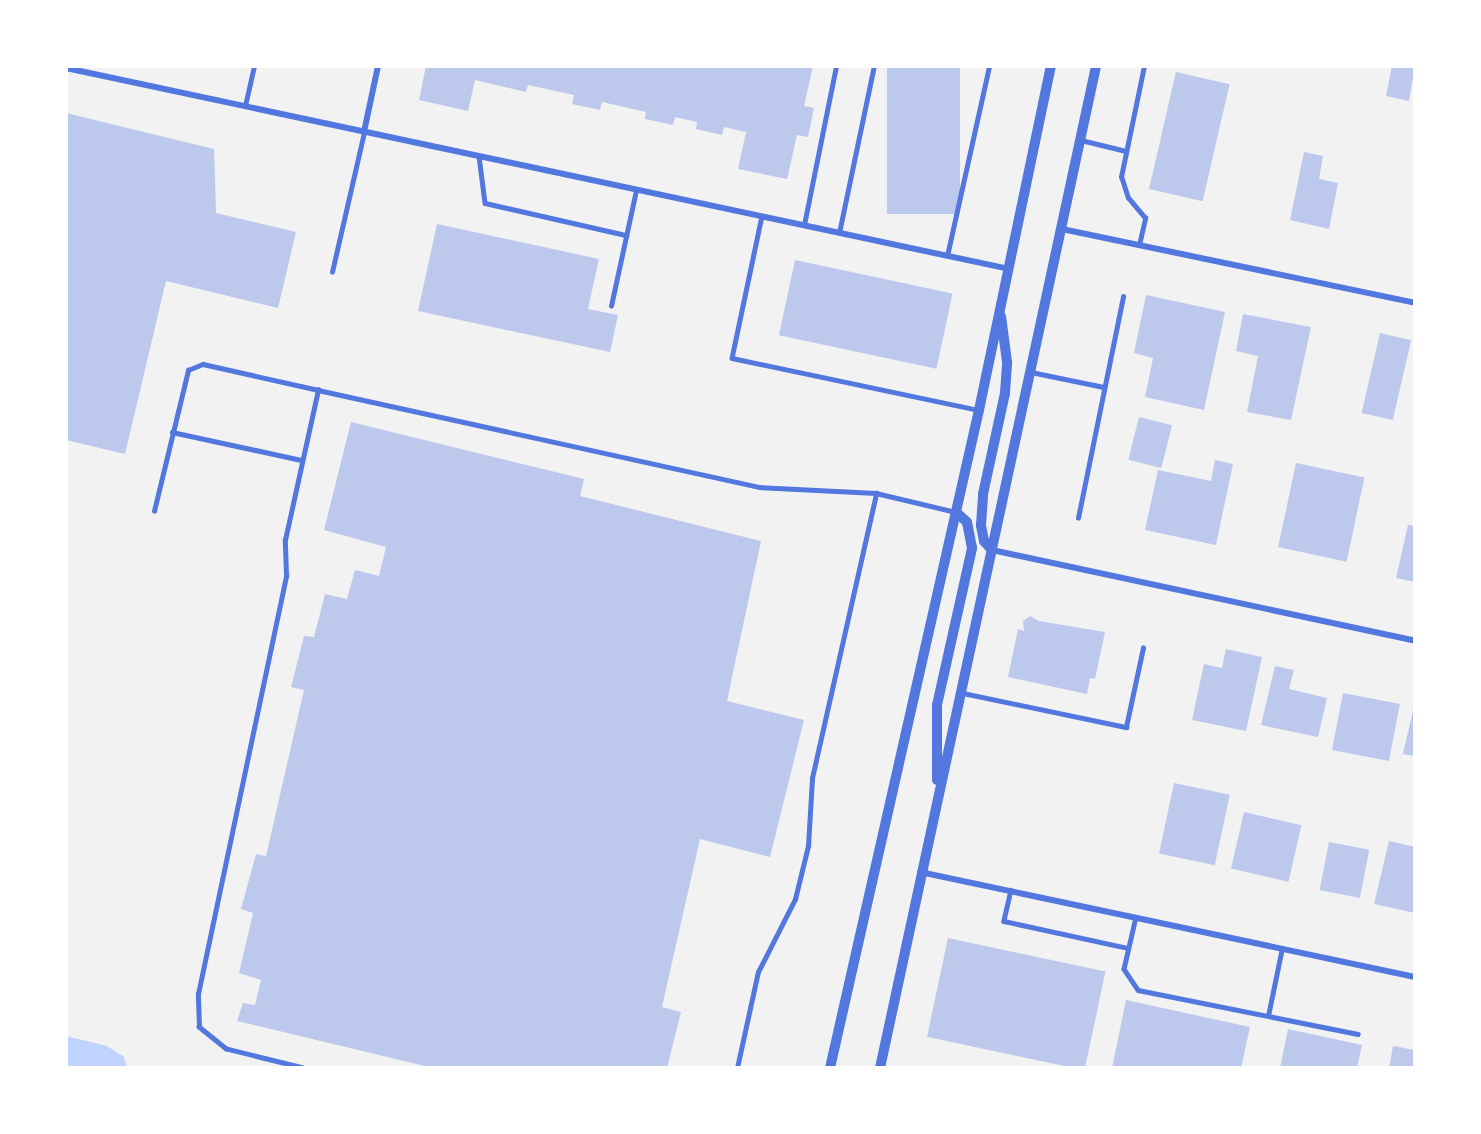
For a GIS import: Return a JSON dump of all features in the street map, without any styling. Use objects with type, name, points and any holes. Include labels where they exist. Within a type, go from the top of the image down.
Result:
[{"type":"street","points":[[364,132],[378,66]]},
{"type":"street","points":[[830,1068],[979,410],[1051,66]]},
{"type":"street","points":[[880,1068],[920,872],[1096,66]]},
{"type":"street","points":[[66,68],[1009,269]]},
{"type":"street","points":[[1062,229],[1415,303]]},
{"type":"street","points":[[1000,310],[1007,362],[1005,393],[983,494],[981,525],[984,541],[992,550],[1415,641]]},
{"type":"street","points":[[938,789],[937,705],[972,548],[967,522],[956,512]]},
{"type":"street","points":[[920,872],[1415,977]]},
{"type":"lane","points":[[245,106],[254,66]]},
{"type":"lane","points":[[804,225],[836,66]]},
{"type":"lane","points":[[839,233],[874,66]]},
{"type":"lane","points":[[947,256],[989,66]]},
{"type":"lane","points":[[1139,244],[1144,218],[1128,198],[1121,177],[1144,66]]},
{"type":"lane","points":[[332,272],[364,132]]},
{"type":"lane","points":[[1081,140],[1126,151]]},
{"type":"lane","points":[[479,156],[485,203],[626,235]]},
{"type":"lane","points":[[611,306],[636,190]]},
{"type":"lane","points":[[762,216],[732,358],[979,410]]},
{"type":"lane","points":[[1078,518],[1123,297]]},
{"type":"lane","points":[[154,511],[171,432],[188,370],[203,364],[759,487],[876,493],[956,512]]},
{"type":"lane","points":[[1031,372],[1104,387]]},
{"type":"lane","points":[[303,1068],[226,1049],[199,1027],[198,994],[284,585],[285,540],[318,390]]},
{"type":"lane","points":[[171,432],[302,460]]},
{"type":"lane","points":[[737,1068],[758,972],[795,898],[808,846],[812,778],[876,493]]},
{"type":"lane","points":[[960,692],[1126,727],[1143,648]]},
{"type":"lane","points":[[1011,890],[1004,921],[1128,948]]},
{"type":"lane","points":[[1136,917],[1124,969],[1138,990],[1358,1034]]},
{"type":"lane","points":[[1269,1016],[1282,948]]},
{"type":"water","points":[[66,1036],[107,1046],[124,1057],[127,1068],[66,1068]]},
{"type":"building","points":[[426,66],[813,66],[804,106],[814,108],[808,137],[797,135],[787,179],[738,169],[746,132],[724,127],[722,135],[696,129],[697,122],[675,117],[673,125],[645,119],[646,112],[602,102],[600,110],[572,104],[574,95],[528,85],[526,92],[475,80],[468,111],[419,100]]},
{"type":"building","points":[[887,66],[960,66],[960,214],[887,214]]},
{"type":"building","points":[[1392,66],[1415,66],[1409,101],[1386,96]]},
{"type":"building","points":[[1176,72],[1230,84],[1203,201],[1149,189]]},
{"type":"building","points":[[66,113],[214,149],[216,213],[296,232],[278,308],[166,281],[125,454],[66,440]]},
{"type":"building","points":[[1304,152],[1323,156],[1319,179],[1338,183],[1329,229],[1290,220]]},
{"type":"building","points":[[437,224],[599,259],[588,309],[618,315],[610,352],[418,311]]},
{"type":"building","points":[[795,260],[952,293],[936,369],[779,335]]},
{"type":"building","points":[[1146,295],[1225,312],[1204,410],[1145,397],[1153,358],[1134,353]]},
{"type":"building","points":[[1243,314],[1311,327],[1291,420],[1247,412],[1258,356],[1236,351]]},
{"type":"building","points":[[1380,333],[1411,340],[1393,420],[1362,413]]},
{"type":"building","points":[[1139,417],[1172,425],[1161,468],[1128,460]]},
{"type":"building","points":[[351,422],[584,479],[580,496],[761,541],[727,701],[804,720],[770,857],[700,839],[662,1007],[681,1012],[667,1068],[433,1068],[237,1021],[243,1003],[255,1005],[261,980],[239,973],[253,913],[241,909],[256,854],[266,856],[304,690],[291,687],[304,636],[314,637],[325,594],[347,599],[355,570],[379,576],[386,547],[324,530]]},
{"type":"building","points":[[1215,460],[1233,464],[1216,545],[1145,530],[1158,470],[1211,481]]},
{"type":"building","points":[[1296,463],[1364,478],[1347,562],[1278,547]]},
{"type":"building","points":[[1408,525],[1415,526],[1415,582],[1396,578]]},
{"type":"building","points":[[1030,616],[1039,621],[1105,632],[1095,679],[1090,678],[1087,694],[1008,677],[1018,629],[1024,631],[1023,621]]},
{"type":"building","points":[[1226,649],[1262,657],[1246,731],[1192,720],[1204,664],[1222,668]]},
{"type":"building","points":[[1275,666],[1294,670],[1289,689],[1327,698],[1318,737],[1261,725]]},
{"type":"building","points":[[1343,693],[1400,704],[1389,761],[1332,750]]},
{"type":"building","points":[[1413,710],[1415,711],[1415,756],[1403,754]]},
{"type":"building","points":[[1174,783],[1230,795],[1215,865],[1159,853]]},
{"type":"building","points":[[1244,812],[1301,825],[1288,882],[1231,869]]},
{"type":"building","points":[[1389,841],[1415,847],[1415,913],[1374,904]]},
{"type":"building","points":[[1329,842],[1369,850],[1360,898],[1320,890]]},
{"type":"building","points":[[948,938],[1105,971],[1085,1068],[1074,1068],[927,1037]]},
{"type":"building","points":[[1126,1000],[1250,1027],[1241,1068],[1112,1068]]},
{"type":"building","points":[[1288,1029],[1362,1045],[1357,1068],[1280,1068]]},
{"type":"building","points":[[1393,1046],[1415,1050],[1415,1068],[1389,1068]]}]
